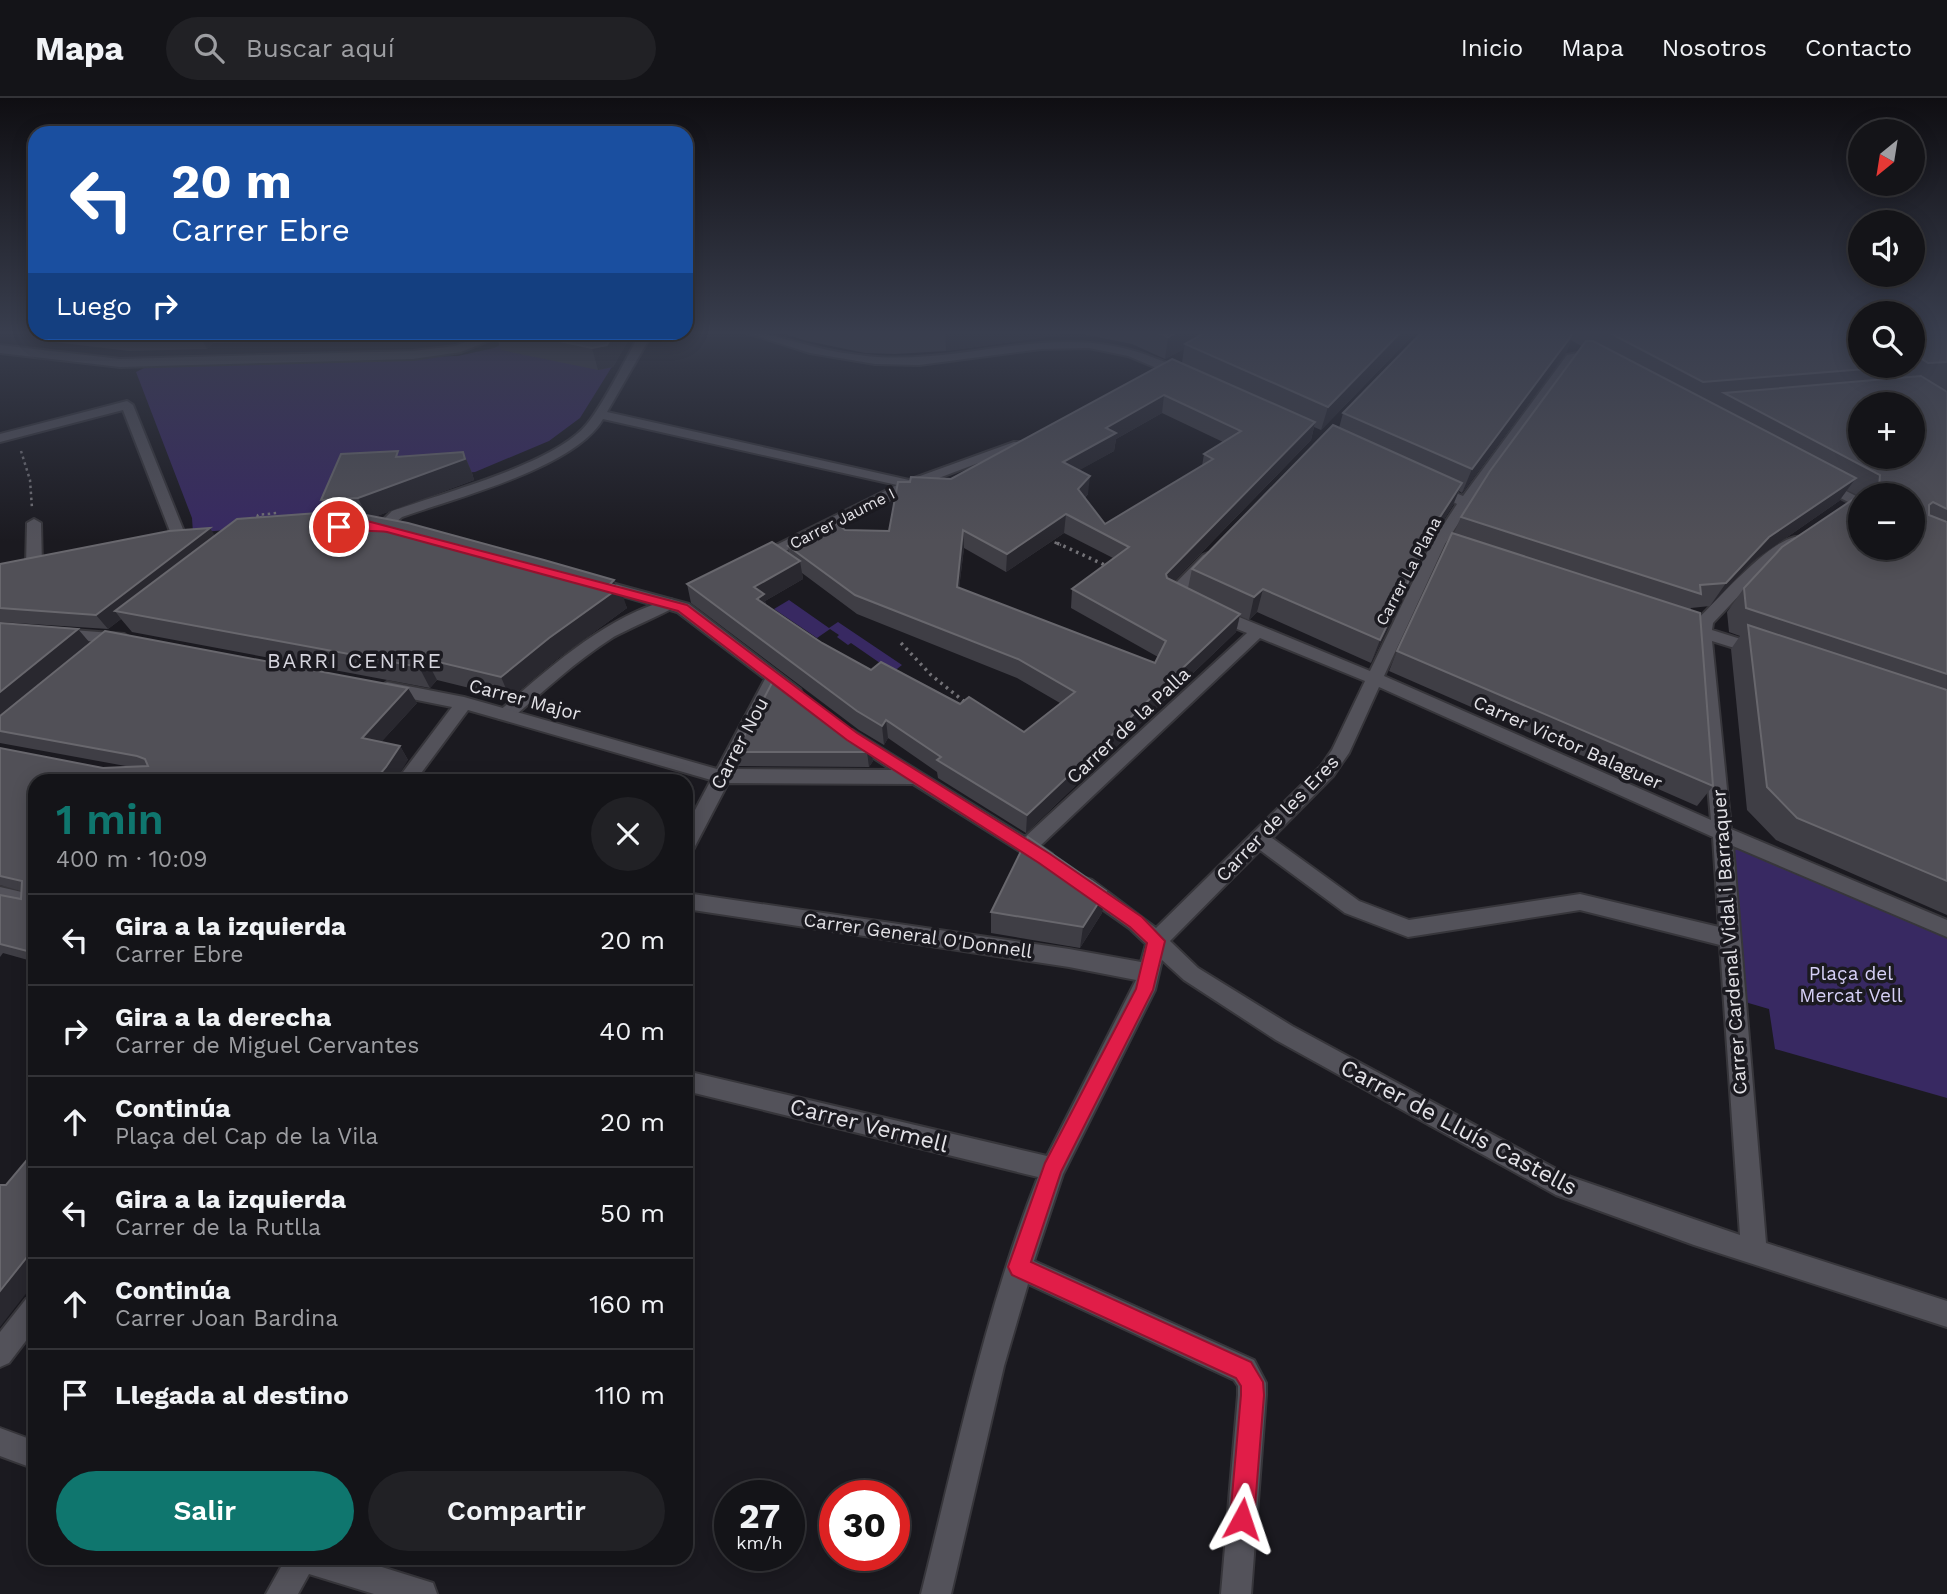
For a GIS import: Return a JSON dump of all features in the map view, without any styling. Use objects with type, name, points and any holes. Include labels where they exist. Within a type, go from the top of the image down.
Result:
[{"type":"street","points":[[387,528],[388,522],[397,513],[533,466],[580,438],[592,427],[606,401]]},
{"type":"street","name":"Carrer La Plana","points":[[1373,678],[1438,544],[1465,502],[1539,401]]},
{"type":"street","points":[[0,438],[127,405],[180,540]]},
{"type":"street","points":[[598,414],[910,484]]},
{"type":"street","name":"Carrer Jaume I","points":[[743,567],[910,484],[1012,449],[1035,436]]},
{"type":"street","points":[[1808,476],[1848,497]]},
{"type":"street","points":[[1423,483],[1465,502]]},
{"type":"street","points":[[1834,514],[1848,507]]},
{"type":"street","points":[[34,523],[34,566]]},
{"type":"street","points":[[367,525],[407,533]]},
{"type":"street","points":[[1703,632],[1705,622],[1759,566],[1812,529]]},
{"type":"street","name":"Carrer Victor Balaguer","points":[[1221,544],[1173,594],[1256,633],[1373,678],[1722,833],[1947,929]]},
{"type":"street","points":[[1438,544],[1457,551]]},
{"type":"street","points":[[577,579],[677,601],[807,703]]},
{"type":"street","points":[[505,715],[598,640],[636,616],[677,601]]},
{"type":"street","points":[[98,649],[131,622]]},
{"type":"street","points":[[1676,624],[1778,657]]},
{"type":"street","points":[[37,632],[112,637],[139,642]]},
{"type":"street","name":"Carrer Cardenal Vidal i Barraquer","points":[[1703,632],[1722,833],[1754,1252]]},
{"type":"street","name":"Carrer de la Palla","points":[[1027,847],[1256,633]]},
{"type":"street","name":"Carrer Nou","points":[[693,831],[774,678]]},
{"type":"street","name":"Carrer de les Eres","points":[[1157,941],[1327,771],[1340,753],[1373,678]]},
{"type":"street","name":"Carrer Major","points":[[368,684],[464,704],[720,776],[914,777]]},
{"type":"street","points":[[411,774],[464,704]]},
{"type":"street","name":"Carrer de Lluís Castells","points":[[841,728],[1062,870],[1136,922],[1191,974],[1284,1033],[1565,1187],[1947,1314]]},
{"type":"street","points":[[1259,838],[1352,907],[1408,929],[1580,902],[1728,938]]},
{"type":"street","points":[[0,895],[28,901]]},
{"type":"street","name":"Carrer General O'Donnell","points":[[693,902],[1069,958],[1149,973]]},
{"type":"street","points":[[936,1594],[991,1366],[1019,1267],[1052,1169],[1144,990],[1157,941]]},
{"type":"street","name":"Carrer Vermell","points":[[693,1083],[1052,1169]]},
{"type":"street","points":[[1019,1267],[1234,1364],[1252,1382],[1236,1594]]},
{"type":"street","points":[[0,1354],[28,1317]]},
{"type":"street","points":[[0,1442],[28,1452]]},
{"type":"street","points":[[281,1594],[300,1565]]},
{"type":"street","points":[[327,1565],[422,1594]]},
{"type":"path","points":[[15,434],[30,480],[34,523]]},
{"type":"path","points":[[272,517],[257,518],[258,515],[277,513]]},
{"type":"path","points":[[1040,535],[1111,568]]},
{"type":"path","points":[[901,643],[932,675],[971,706]]},
{"type":"green space","points":[[147,401],[591,401],[580,418],[549,441],[475,472],[406,478],[413,456],[391,457],[351,476],[333,520],[193,533],[192,518]]},
{"type":"green space","points":[[789,600],[829,628],[838,622],[902,665],[893,672],[851,643],[848,645],[830,629],[817,638],[774,609]]},
{"type":"green space","name":"Plaça del Mercat Vell","points":[[1729,840],[1947,934],[1947,1098],[1775,1049],[1769,1009],[1745,1002]]},
{"type":"building","points":[[1095,401],[1154,401],[1106,428],[1116,433],[1063,462],[1090,476],[1078,489],[1105,524],[1213,459],[1204,454],[1241,431],[1176,401],[1267,401],[1315,422],[1166,574],[1167,578],[1240,614],[1027,815],[937,760],[941,757],[886,720],[882,726],[857,711],[687,584],[772,542],[800,561],[754,587],[764,594],[757,599],[822,643],[871,670],[881,662],[960,704],[969,697],[1024,732],[1075,692],[1018,659],[855,595],[788,546],[836,523],[845,530],[889,531],[898,482],[910,482],[911,477],[951,479]],"holes":[[[1066,514],[1129,547],[1072,589],[1166,641],[1155,663],[957,587],[963,530],[1007,554]]]},
{"type":"building","points":[[1314,401],[1334,401],[1328,407]]},
{"type":"building","points":[[1355,401],[1523,401],[1472,469],[1343,413]]},
{"type":"building","points":[[1542,401],[1708,401],[1856,478],[1769,537],[1726,583],[1700,585],[1701,594],[1461,517],[1490,471]]},
{"type":"building","points":[[1739,401],[1848,401],[1848,458]]},
{"type":"building","points":[[1925,401],[1947,401],[1947,509],[1933,502],[1929,505],[1929,515],[1947,522],[1947,674],[1746,608],[1744,588],[1782,547],[1848,503],[1848,560],[1925,560],[1925,483],[1879,483],[1880,475],[1869,469],[1925,469]]},
{"type":"building","points":[[1333,425],[1462,483],[1438,520],[1380,640],[1263,589],[1254,597],[1192,569]]},
{"type":"building","points":[[398,451],[396,457],[463,452],[465,459],[358,498],[321,500],[341,454]]},
{"type":"building","points":[[345,511],[408,523],[544,560],[614,580],[610,584],[620,587],[549,638],[501,677],[426,659],[419,667],[115,611],[237,519]]},
{"type":"building","points":[[210,528],[96,615],[0,608],[0,564],[169,531]]},
{"type":"building","points":[[1452,533],[1700,613],[1713,786],[1397,651]]},
{"type":"building","points":[[0,623],[78,629],[0,692]]},
{"type":"building","points":[[1748,625],[1947,690],[1947,881],[1797,818],[1767,787]]},
{"type":"building","points":[[105,631],[408,688],[362,738],[400,746],[380,774],[28,774],[28,951],[0,944],[0,895],[21,899],[22,881],[0,876],[0,748],[103,768],[148,766],[145,759],[137,756],[0,731],[0,716]]},
{"type":"building","points":[[775,677],[871,746],[867,752],[736,752]]},
{"type":"building","points":[[1028,837],[1106,891],[1083,927],[991,912]]},
{"type":"building","points":[[28,1159],[28,1256],[0,1291],[0,1185],[6,1185]]},
{"type":"district","name":"BARRI CENTRE","points":[[355,661]]},
{"type":"route","points":[[339,527],[367,525],[387,528],[683,608],[852,736],[1045,858],[1136,922],[1157,941],[1144,990],[1052,1169],[1019,1267],[1244,1370],[1252,1382],[1252,1395],[1242,1519]]}]
